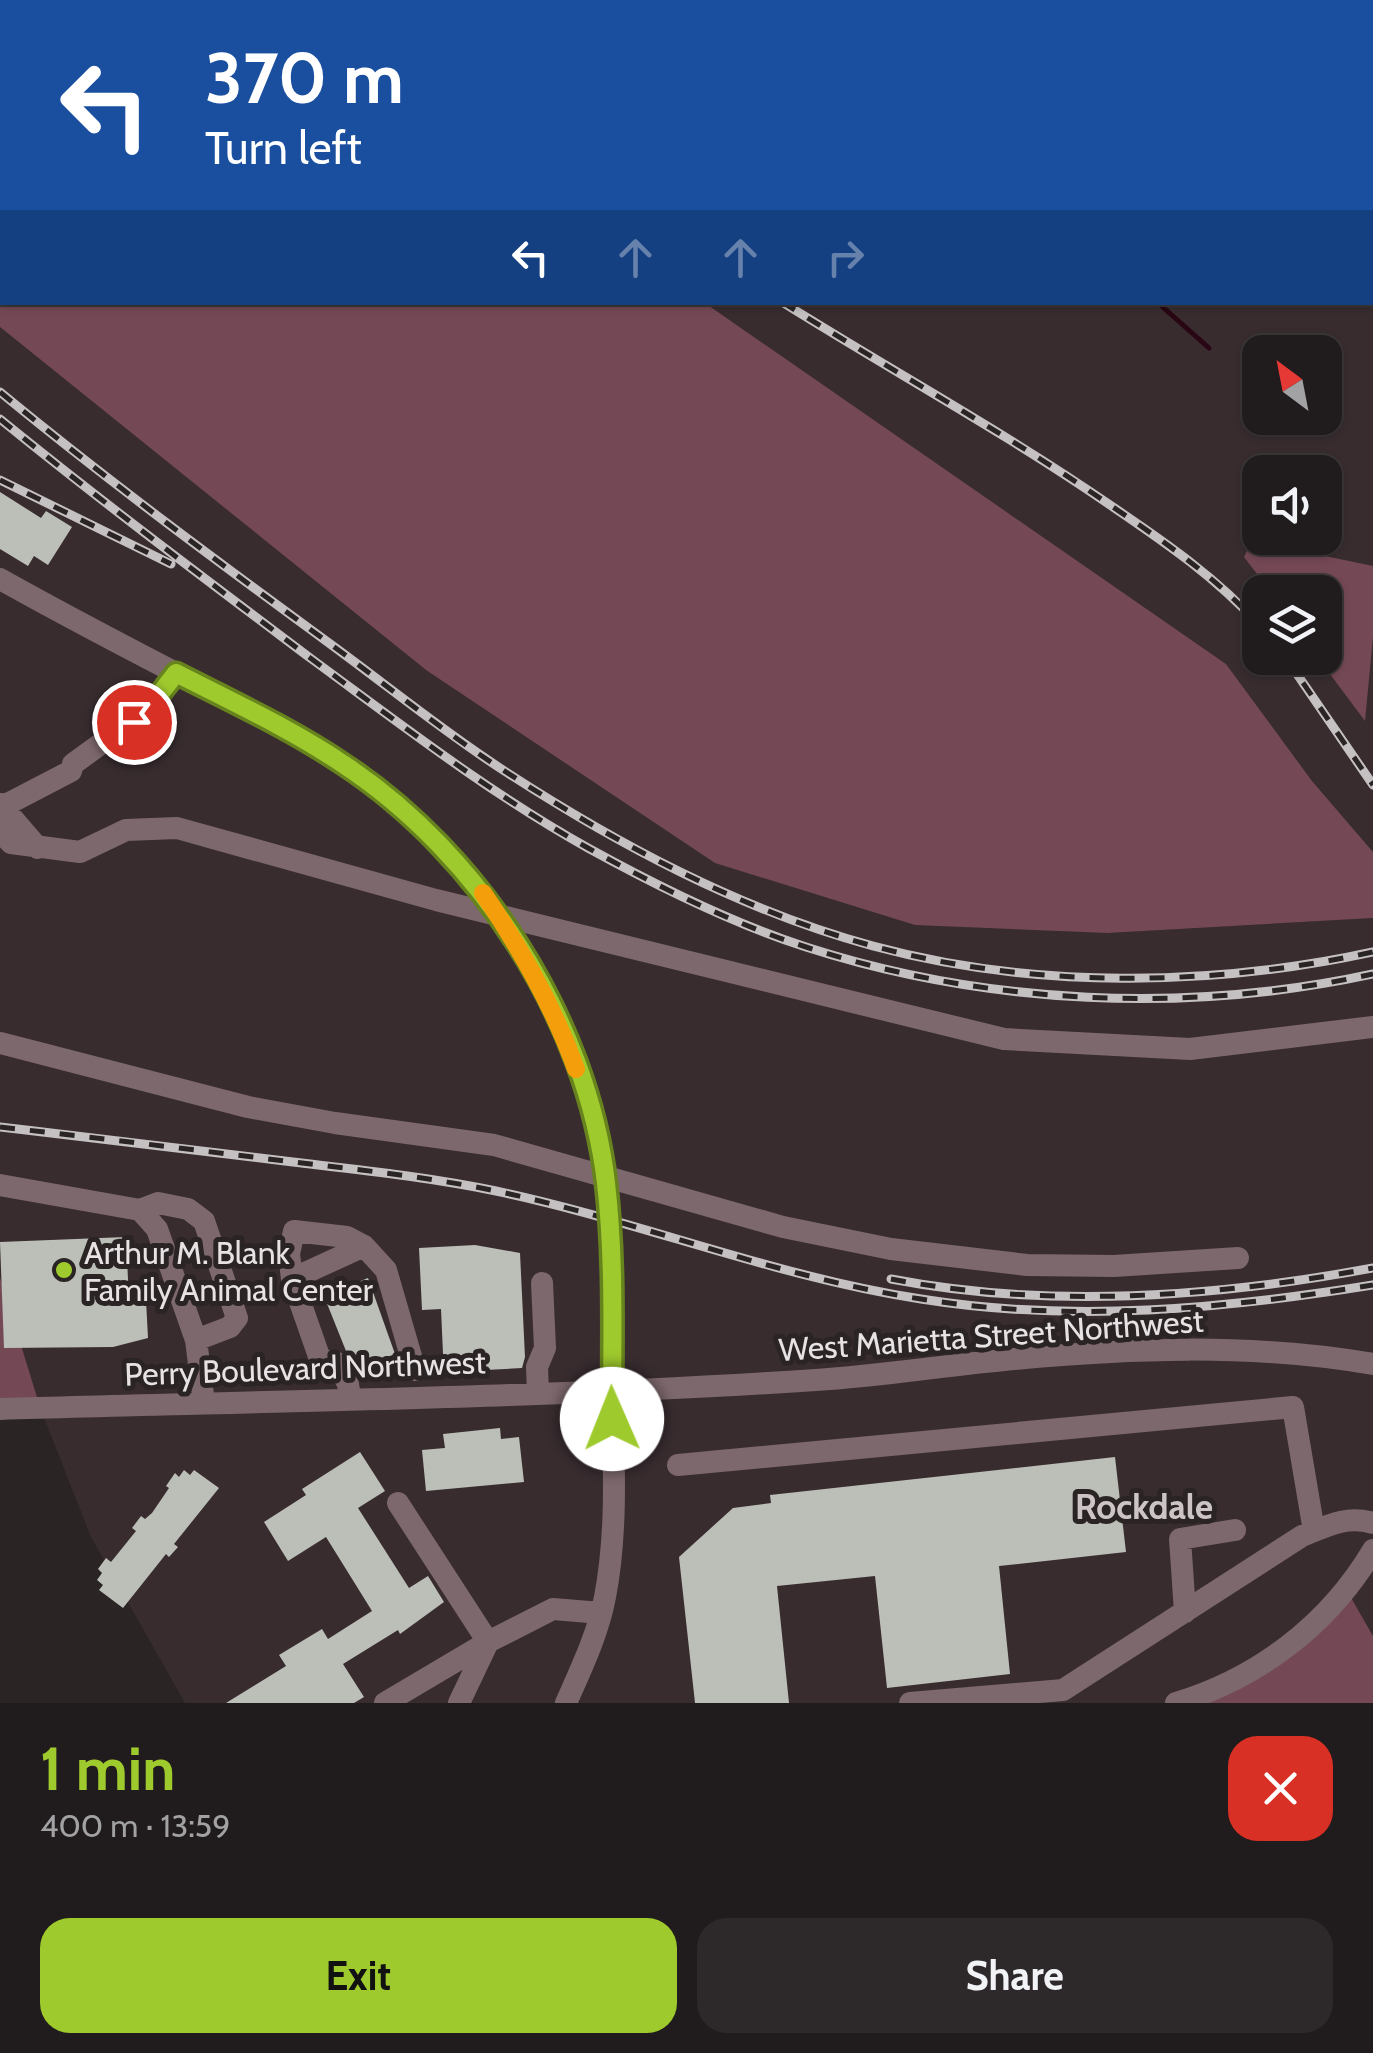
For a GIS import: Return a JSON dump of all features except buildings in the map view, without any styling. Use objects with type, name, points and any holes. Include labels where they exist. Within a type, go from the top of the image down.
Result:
[{"type":"street","points":[[0,579],[290,732],[344,764],[395,802],[482,893],[518,946],[558,1019],[590,1108],[606,1182],[611,1304],[612,1548],[601,1613],[566,1703]]},
{"type":"street","points":[[38,848],[1,803],[70,771],[73,764],[146,712],[176,673]]},
{"type":"street","points":[[0,831],[11,844],[80,852],[126,830],[177,828],[455,904],[1004,1039],[1190,1049],[1373,1027]]},
{"type":"street","points":[[0,1043],[248,1107],[335,1124],[494,1145],[783,1227],[890,1249],[1027,1265],[1114,1266],[1238,1258]]},
{"type":"street","points":[[0,1186],[140,1210],[158,1203],[188,1209],[204,1221],[236,1318],[230,1327],[196,1340]]},
{"type":"street","points":[[140,1210],[157,1229],[196,1340],[204,1403]]},
{"type":"street","points":[[350,1399],[348,1384],[336,1363],[320,1359],[292,1279],[289,1254],[294,1230],[348,1238],[364,1246],[386,1270],[415,1370]]},
{"type":"street","points":[[292,1279],[364,1246]]},
{"type":"street","points":[[538,1394],[536,1367],[545,1348],[542,1283]]},
{"type":"street","name":"West Marietta Street Northwest","points":[[612,1392],[821,1380],[1007,1359],[1172,1350],[1312,1353],[1373,1364]]},
{"type":"street","name":"Perry Boulevard Northwest","points":[[0,1409],[612,1392]]},
{"type":"street","points":[[678,1465],[1294,1408],[1314,1531]]},
{"type":"street","points":[[398,1502],[488,1642]]},
{"type":"street","points":[[910,1703],[1063,1690],[1314,1531],[1337,1521],[1360,1519],[1373,1523]]},
{"type":"street","points":[[1185,1612],[1180,1540],[1235,1530]]},
{"type":"street","points":[[1176,1703],[1204,1695],[1251,1672],[1290,1645],[1330,1609],[1360,1573],[1373,1550]]},
{"type":"street","points":[[385,1703],[553,1609],[601,1613]]},
{"type":"street","points":[[460,1703],[488,1642]]},
{"type":"shaded area","points":[[0,305],[708,305],[1226,664],[1312,781],[1373,852],[1373,918],[1108,933],[915,925],[715,863],[426,670],[0,327]]},
{"type":"shaded area","points":[[708,305],[1373,305],[1373,852],[1312,781],[1226,664]]},
{"type":"shaded area","points":[[0,327],[426,670],[1108,933],[1373,918],[1373,1636],[1350,1597],[1189,1703],[185,1703],[91,1537],[41,1410],[0,1277]]},
{"type":"shaded area","points":[[1322,555],[1373,566],[1373,637],[1365,721],[1331,675],[1342,675],[1342,575],[1258,575],[1244,557]]},
{"type":"shaded area","points":[[0,1277],[41,1410],[0,1411]]},
{"type":"shaded area","points":[[1350,1596],[1373,1636],[1373,1703],[1189,1703]]},
{"type":"waterway","points":[[1160,305],[1209,348]]},
{"type":"railway","points":[[787,305],[1073,480],[1171,548],[1242,607]]},
{"type":"railway","points":[[0,392],[165,522],[481,755],[635,849],[775,914],[873,946],[934,960],[1059,976],[1186,977],[1312,964],[1373,952]]},
{"type":"railway","points":[[0,419],[234,601],[482,782],[614,862],[750,927],[874,966],[1016,992],[1088,997],[1232,995],[1373,974]]},
{"type":"railway","points":[[0,480],[171,564]]},
{"type":"railway","points":[[1298,675],[1373,785]]},
{"type":"railway","points":[[0,1127],[471,1186],[602,1217],[814,1277],[921,1299],[978,1306],[1147,1310],[1260,1301],[1373,1285]]},
{"type":"railway","points":[[891,1279],[1011,1294],[1132,1296],[1254,1286],[1373,1268]]},
{"type":"slow traffic","points":[[483,893],[558,1019],[576,1069]]},
{"type":"place","name":"Arthur M. Blank Family Animal Center","points":[[64,1270]]},
{"type":"district","name":"Rockdale","points":[[1144,1506]]},
{"type":"route","points":[[134,722],[176,673],[344,764],[395,802],[482,893],[518,946],[558,1019],[590,1108],[606,1182],[612,1419]]}]
